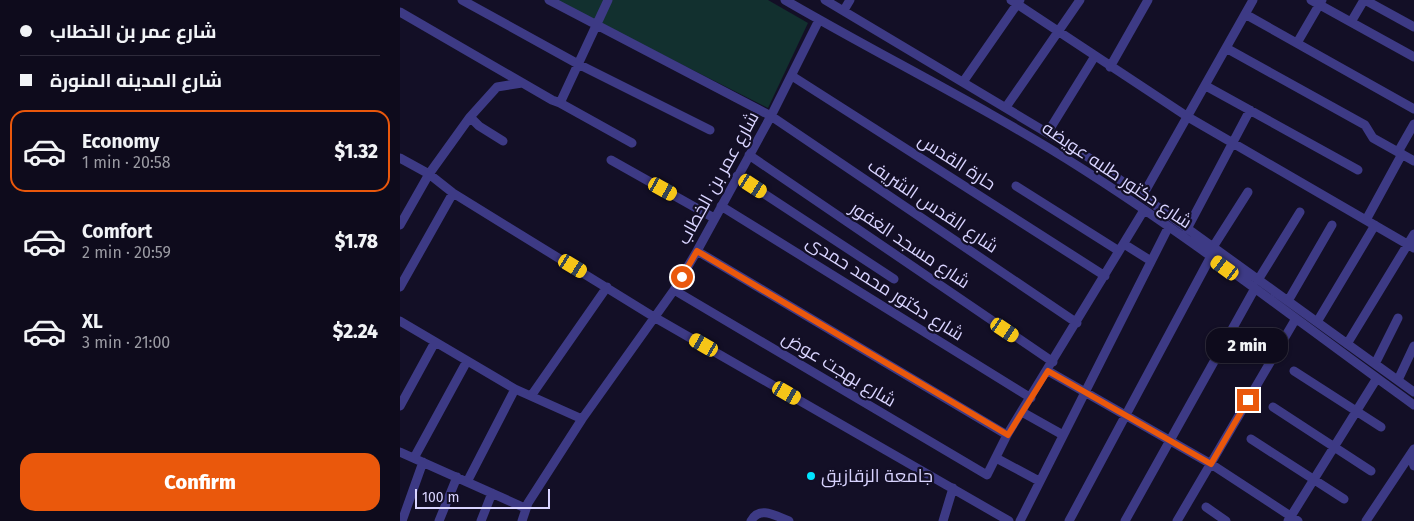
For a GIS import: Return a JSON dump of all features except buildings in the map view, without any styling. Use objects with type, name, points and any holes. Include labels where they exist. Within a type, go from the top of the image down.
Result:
[{"type":"street","points":[[462,0],[578,64],[710,130]]},
{"type":"street","name":"شارع القدس الشريف","points":[[549,0],[771,116],[1077,322]]},
{"type":"street","points":[[560,102],[608,0]]},
{"type":"street","name":"شارع دكتور طلبه عويضه","points":[[785,0],[967,99],[1082,169],[1144,210],[1414,405]]},
{"type":"street","name":"شارع دكتور طلبه عويضه","points":[[825,0],[1048,132],[1143,195],[1414,392]]},
{"type":"street","points":[[844,10],[850,0]]},
{"type":"street","points":[[1006,107],[1056,32],[1080,0]]},
{"type":"street","points":[[1110,66],[1148,0]]},
{"type":"street","points":[[1143,195],[1253,0]]},
{"type":"street","points":[[1351,22],[1364,0],[1414,27]]},
{"type":"street","points":[[962,82],[1016,1],[1056,32],[1188,117],[1411,246]]},
{"type":"street","points":[[1297,43],[1317,2],[1414,57]]},
{"type":"street","points":[[400,12],[632,143]]},
{"type":"street","points":[[1245,14],[1414,108]]},
{"type":"street","name":"شارع عمر بن الخطاب","points":[[522,521],[526,508],[582,419],[674,290],[771,116],[819,20]]},
{"type":"street","points":[[1226,48],[1365,125],[1373,138],[1414,161]]},
{"type":"street","points":[[1048,132],[1095,56]]},
{"type":"street","name":"حارة القدس","points":[[792,76],[1105,276]]},
{"type":"street","points":[[400,225],[429,174],[470,116],[497,87],[509,83],[523,83]]},
{"type":"street","points":[[1206,86],[1358,170]]},
{"type":"street","points":[[1188,228],[1250,110]]},
{"type":"street","points":[[470,116],[479,126],[503,141]]},
{"type":"street","points":[[1366,220],[1414,124]]},
{"type":"street","name":"شارع مسجد الغفور","points":[[749,155],[1053,362]]},
{"type":"street","points":[[400,158],[429,174],[453,193],[654,317],[1010,521]]},
{"type":"street","points":[[611,160],[714,218]]},
{"type":"street","points":[[737,176],[894,279]]},
{"type":"street","points":[[1016,186],[1121,248],[1151,261]]},
{"type":"street","points":[[1213,247],[1248,192]]},
{"type":"street","points":[[400,286],[453,193]]},
{"type":"street","name":"شارع دكتور محمد حمدى","points":[[721,206],[1031,398]]},
{"type":"street","points":[[1040,481],[996,458],[1144,210]]},
{"type":"street","points":[[1258,280],[1300,212]]},
{"type":"street","points":[[1288,302],[1332,225]]},
{"type":"street","points":[[1317,322],[1375,225]]},
{"type":"street","points":[[1020,521],[1168,228]]},
{"type":"street","points":[[1347,344],[1411,246],[1414,234]]},
{"type":"street","points":[[697,251],[1008,435]]},
{"type":"street","points":[[1069,521],[1210,258]]},
{"type":"street","points":[[530,396],[607,287]]},
{"type":"street","name":"شارع بهجت عوض","points":[[674,290],[986,475],[996,458]]},
{"type":"street","points":[[1125,521],[1254,290]]},
{"type":"street","points":[[1375,364],[1398,318]]},
{"type":"street","points":[[1177,521],[1295,320]]},
{"type":"street","points":[[400,321],[515,389],[582,419]]},
{"type":"street","points":[[400,406],[435,342]]},
{"type":"street","points":[[1398,380],[1414,346]]},
{"type":"street","points":[[402,521],[419,460],[467,361]]},
{"type":"street","points":[[1048,371],[1211,464],[1292,519],[1377,378]]},
{"type":"street","points":[[1294,371],[1381,427]]},
{"type":"street","points":[[467,482],[515,389]]},
{"type":"street","points":[[1273,408],[1371,471]]},
{"type":"street","points":[[1022,412],[1063,435]]},
{"type":"street","points":[[1251,439],[1344,499]]},
{"type":"street","points":[[400,452],[526,508]]},
{"type":"street","points":[[1412,452],[1414,466]]},
{"type":"street","points":[[1366,521],[1412,452]]},
{"type":"street","points":[[439,521],[458,477]]},
{"type":"street","points":[[943,521],[953,488]]},
{"type":"street","points":[[481,521],[492,493]]},
{"type":"street","points":[[1206,507],[1226,521]]},
{"type":"street","points":[[751,521],[754,515],[763,512],[789,521]]},
{"type":"green space","points":[[554,0],[768,0],[808,23],[768,108]]},
{"type":"place","name":"جامعة الزقازيق","points":[[811,476]]},
{"type":"route","points":[[682,277],[697,251],[1008,435],[1048,371],[1211,464],[1248,400]]}]
